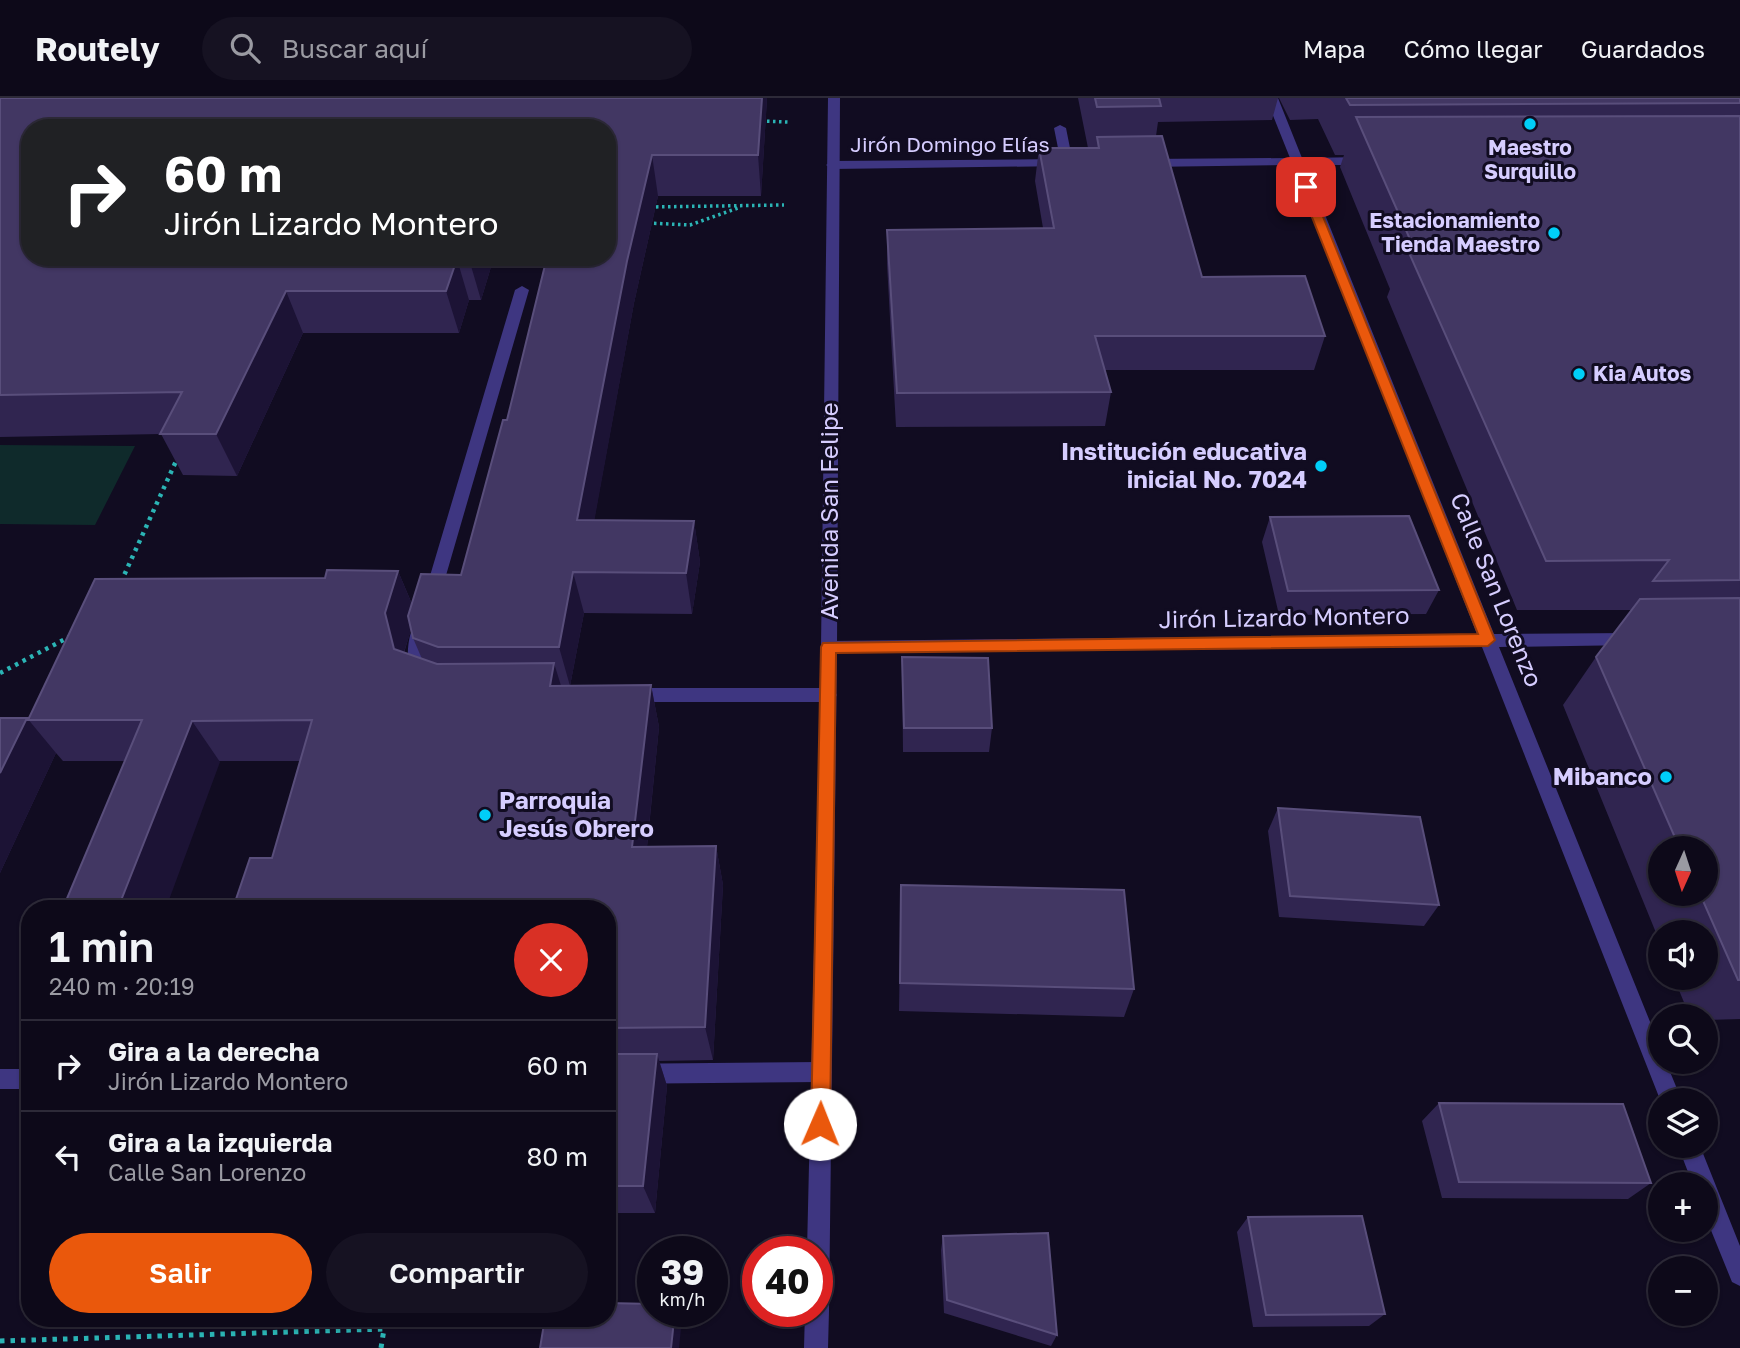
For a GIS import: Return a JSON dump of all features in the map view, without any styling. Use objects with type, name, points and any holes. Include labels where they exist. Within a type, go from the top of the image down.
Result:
[{"type":"street","name":"Avenida San Felipe","points":[[818,1236],[829,647],[834,98]]},
{"type":"street","name":"Calle San Lorenzo","points":[[1272,98],[1666,1088]]},
{"type":"street","points":[[1060,128],[1067,163]]},
{"type":"street","points":[[1135,163],[1379,161]]},
{"type":"street","name":"Jirón Domingo Elías","points":[[832,165],[1081,163]]},
{"type":"street","points":[[432,688],[420,684],[414,656],[522,290]]},
{"type":"street","name":"Jirón Lizardo Montero","points":[[829,647],[1647,639]]},
{"type":"street","points":[[607,695],[828,695]]},
{"type":"street","points":[[616,1074],[821,1072]]},
{"type":"street","points":[[0,1079],[21,1079]]},
{"type":"street","points":[[1718,1219],[1740,1274]]},
{"type":"street","points":[[816,1348],[817,1327]]},
{"type":"path","points":[[755,121],[788,122]]},
{"type":"path","points":[[648,206],[784,205]]},
{"type":"path","points":[[648,223],[690,225],[742,206]]},
{"type":"path","points":[[116,590],[179,455]]},
{"type":"path","points":[[0,673],[77,631]]},
{"type":"path","points":[[0,1341],[384,1329],[381,1348]]},
{"type":"green space","points":[[0,445],[135,446],[95,525],[0,524]]},
{"type":"building","points":[[0,98],[762,98],[758,155],[652,155],[627,261],[577,520],[694,521],[686,573],[573,572],[559,647],[438,647],[413,638],[408,616],[421,574],[461,575],[503,420],[507,420],[545,266],[616,266],[616,119],[21,119],[21,266],[455,266],[446,291],[286,291],[216,434],[160,434],[182,392],[0,395]]},
{"type":"building","points":[[1095,98],[1159,98],[1161,106],[1097,107]]},
{"type":"building","points":[[1346,98],[1740,98],[1740,103],[1350,105]]},
{"type":"building","points":[[1740,116],[1740,580],[1653,581],[1669,560],[1546,561],[1406,246],[1413,246],[1356,117]]},
{"type":"building","points":[[1162,136],[1202,277],[1305,276],[1325,336],[1095,336],[1111,392],[897,393],[887,230],[1054,228],[1039,148],[1099,148],[1097,137]]},
{"type":"building","points":[[1409,516],[1439,590],[1288,591],[1270,517]]},
{"type":"building","points":[[327,570],[398,571],[385,613],[394,649],[437,664],[554,663],[550,686],[651,685],[632,847],[716,846],[705,1027],[616,1028],[616,900],[236,900],[250,858],[272,858],[312,720],[192,721],[121,900],[66,900],[142,720],[28,720],[95,579],[325,578]]},
{"type":"building","points":[[1740,598],[1740,980],[1718,935],[1718,920],[1711,920],[1705,906],[1718,906],[1718,836],[1674,836],[1596,657],[1640,599]]},
{"type":"building","points":[[902,657],[988,658],[992,728],[904,728]]},
{"type":"building","points":[[0,718],[27,718],[0,773]]},
{"type":"building","points":[[1278,808],[1420,817],[1439,905],[1290,896]]},
{"type":"building","points":[[901,885],[1124,890],[1134,989],[900,983]]},
{"type":"building","points":[[616,1054],[657,1054],[643,1186],[616,1186]]},
{"type":"building","points":[[1439,1103],[1623,1104],[1648,1175],[1648,1183],[1459,1182]]},
{"type":"building","points":[[1362,1216],[1385,1314],[1266,1315],[1248,1217]]},
{"type":"building","points":[[1048,1233],[1057,1335],[947,1300],[943,1236]]},
{"type":"building","points":[[616,1303],[637,1304],[637,1327],[673,1327],[671,1348],[540,1348],[544,1327],[616,1327]]},
{"type":"place","name":"Maestro Surquillo","points":[[1530,124]]},
{"type":"place","name":"Estacionamiento Tienda Maestro","points":[[1554,233]]},
{"type":"place","name":"Kia Autos","points":[[1579,374]]},
{"type":"place","name":"Institución educativa inicial No. 7024","points":[[1321,466]]},
{"type":"place","name":"Mibanco","points":[[1666,777]]},
{"type":"place","name":"Parroquia Jesús Obrero","points":[[485,815]]},
{"type":"route","points":[[820,1124],[829,647],[1488,640],[1306,187]]}]
